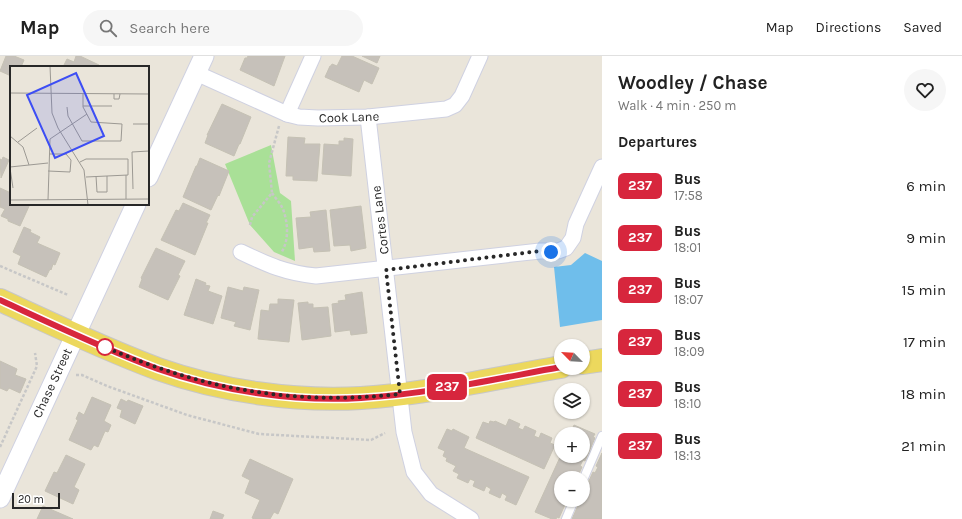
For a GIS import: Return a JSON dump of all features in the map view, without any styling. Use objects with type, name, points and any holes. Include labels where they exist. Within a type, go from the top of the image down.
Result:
[{"type":"main road","points":[[0,300],[117,353],[159,369],[197,381],[278,395],[318,398],[359,398],[443,388],[554,368]]},
{"type":"main road","points":[[590,362],[602,360]]},
{"type":"street","points":[[283,119],[313,56]]},
{"type":"street","name":"Cook Lane","points":[[200,64],[283,119],[299,117],[368,117],[446,109],[455,105],[462,96],[480,56]]},
{"type":"street","points":[[149,176],[200,64]]},
{"type":"street","name":"Cortes Lane","points":[[368,117],[404,432],[414,472],[431,494],[471,519]]},
{"type":"street","points":[[241,252],[268,265],[295,274],[316,276],[386,270],[540,251],[558,251],[566,248],[573,238],[576,224],[602,167]]},
{"type":"street","name":"Chase Street","points":[[0,498],[136,205]]},
{"type":"lane","points":[[587,471],[602,436]]},
{"type":"lane","points":[[566,519],[571,507]]},
{"type":"path","points":[[279,255],[284,248],[288,228],[284,211],[272,193],[268,163],[283,119]]},
{"type":"path","points":[[250,225],[252,218],[272,193]]},
{"type":"path","points":[[0,266],[68,295]]},
{"type":"path","points":[[0,447],[37,366],[35,353]]},
{"type":"path","points":[[74,376],[82,375],[107,386],[188,415],[259,434],[371,440],[385,433]]},
{"type":"green space","points":[[271,145],[280,193],[291,201],[295,261],[274,252],[250,225],[225,164]]},
{"type":"water","points":[[585,253],[602,261],[602,320],[560,327],[554,267],[571,265]]},
{"type":"building","points":[[6,56],[14,56],[24,60],[21,66],[10,66],[10,76],[0,71]]},
{"type":"building","points":[[76,56],[80,56],[99,65],[64,66],[67,59],[74,62]]},
{"type":"building","points":[[248,56],[285,56],[274,86],[240,70],[245,58]]},
{"type":"building","points":[[342,56],[352,56],[379,68],[372,84],[364,80],[359,92],[325,77],[330,66],[332,64],[337,66]]},
{"type":"building","points":[[362,56],[380,56],[377,63]]},
{"type":"building","points":[[222,104],[251,117],[234,156],[205,143],[207,135]]},
{"type":"building","points":[[288,137],[305,138],[304,144],[320,144],[317,181],[293,180],[293,176],[286,176]]},
{"type":"building","points":[[344,138],[353,139],[351,176],[322,174],[324,144],[339,145],[339,141],[344,141]]},
{"type":"building","points":[[3,157],[9,160],[1,178],[0,159],[2,160]]},
{"type":"building","points":[[200,158],[229,171],[219,196],[218,195],[211,210],[183,197]]},
{"type":"building","points":[[0,188],[10,193],[10,205],[30,205],[20,226],[1,216],[5,209],[0,207]]},
{"type":"building","points":[[183,203],[210,215],[195,255],[161,240],[176,210],[179,211]]},
{"type":"building","points":[[361,206],[366,248],[351,251],[350,245],[334,246],[330,210]]},
{"type":"building","points":[[326,210],[330,251],[314,252],[313,247],[299,249],[296,218],[311,217],[310,212]]},
{"type":"building","points":[[24,227],[40,237],[37,243],[60,253],[55,265],[53,264],[46,277],[18,264],[21,256],[13,252]]},
{"type":"building","points":[[156,248],[185,261],[178,275],[180,276],[168,300],[139,287],[141,278]]},
{"type":"building","points":[[196,279],[206,283],[205,285],[210,286],[208,291],[222,296],[213,324],[184,315]]},
{"type":"building","points":[[228,287],[243,291],[244,287],[259,290],[250,330],[234,326],[236,322],[221,318]]},
{"type":"building","points":[[362,292],[367,333],[351,335],[350,330],[335,332],[332,304],[339,303],[338,301],[346,300],[345,295]]},
{"type":"building","points":[[278,299],[294,300],[289,342],[258,339],[261,310],[269,311],[270,304],[278,304]]},
{"type":"building","points":[[308,302],[308,304],[313,304],[313,308],[328,307],[331,336],[302,340],[298,303]]},
{"type":"building","points":[[0,361],[17,369],[15,375],[26,379],[20,393],[9,388],[7,391],[0,388]]},
{"type":"building","points":[[92,397],[111,405],[104,421],[111,425],[108,432],[105,431],[98,447],[94,445],[91,450],[69,440],[78,420],[76,419],[79,412],[84,415]]},
{"type":"building","points":[[121,399],[143,406],[135,424],[120,417],[122,410],[117,408]]},
{"type":"building","points":[[509,419],[520,424],[518,428],[523,430],[525,426],[536,431],[534,436],[539,438],[541,433],[552,438],[550,443],[554,445],[554,447],[544,469],[476,438],[483,422],[489,424],[490,421],[495,421],[506,426]]},
{"type":"building","points":[[447,429],[452,431],[453,429],[469,437],[464,448],[529,477],[516,505],[505,500],[507,496],[502,493],[500,498],[489,493],[491,489],[486,486],[484,491],[473,486],[475,481],[470,479],[468,483],[457,478],[459,474],[453,471],[456,466],[446,461],[447,458],[443,456],[445,451],[438,448]]},
{"type":"building","points":[[590,432],[595,434],[593,437],[595,438],[590,450]]},
{"type":"building","points":[[602,453],[602,519],[572,519],[577,507],[590,507],[590,479],[593,472],[595,473],[598,467],[596,466]]},
{"type":"building","points":[[66,455],[85,464],[74,487],[79,490],[73,504],[45,491],[54,472],[57,473]]},
{"type":"building","points":[[250,459],[293,479],[278,514],[274,512],[270,519],[252,518],[260,500],[245,493],[250,480],[242,476]]},
{"type":"building","points":[[557,463],[582,463],[580,471],[554,471],[554,507],[564,507],[559,518],[557,517],[556,519],[552,519],[535,512]]},
{"type":"building","points":[[43,506],[73,519],[37,519]]},
{"type":"building","points":[[213,511],[224,515],[222,519],[210,519]]},
{"type":"bus line","name":"237","points":[[0,300],[117,353],[159,369],[197,381],[278,395],[318,398],[359,398],[433,390],[554,368]]},
{"type":"route","points":[[105,347],[103,346],[159,369],[197,381],[238,389],[278,395],[318,398],[359,398],[400,394],[386,270],[540,251],[551,252]]}]
